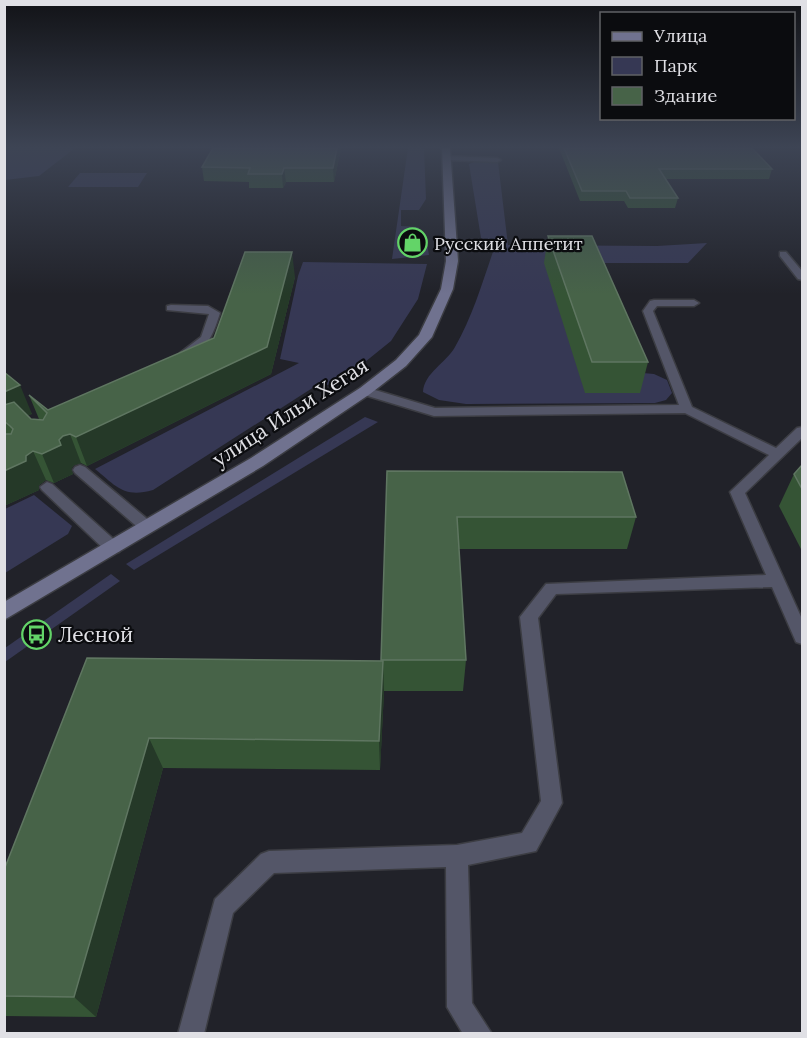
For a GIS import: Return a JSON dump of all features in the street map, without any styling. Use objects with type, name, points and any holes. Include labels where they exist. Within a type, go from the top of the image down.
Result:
[{"type":"main road","name":"улица Ильи Хегая","points":[[4,612],[257,462],[365,391],[401,363],[425,337],[447,289],[452,261],[449,196]]},
{"type":"lane","points":[[783,254],[802,277]]},
{"type":"lane","points":[[687,409],[648,311],[654,303],[694,303]]},
{"type":"lane","points":[[171,308],[208,309],[215,313],[206,339],[193,350],[172,359]]},
{"type":"lane","points":[[365,391],[434,412],[687,409],[778,454]]},
{"type":"lane","points":[[800,438],[778,454],[737,492],[802,636]]},
{"type":"lane","points":[[80,470],[147,527]]},
{"type":"lane","points":[[47,487],[113,548]]},
{"type":"lane","points":[[191,1034],[223,907],[269,862],[457,856],[528,843],[552,803],[530,617],[552,588],[777,581]]},
{"type":"lane","points":[[457,856],[460,1007],[479,1034]]},
{"type":"green space","points":[[401,196],[426,196],[419,210],[401,210],[401,226],[418,227],[426,237],[429,255],[392,259]]},
{"type":"green space","points":[[474,196],[502,196],[508,245],[657,246],[707,243],[688,263],[545,263],[632,372],[654,374],[667,380],[672,393],[666,400],[655,403],[466,404],[439,400],[423,392],[427,379],[455,347],[477,298],[495,246],[481,238]]},
{"type":"green space","points":[[303,262],[427,264],[418,299],[391,341],[339,383],[314,387],[153,490],[128,492],[115,486],[95,469],[299,363],[280,359]]},
{"type":"green space","points":[[365,417],[378,422],[134,570],[126,564]]},
{"type":"green space","points":[[34,495],[72,526],[68,534],[5,573],[5,509]]},
{"type":"green space","points":[[111,574],[120,581],[5,662],[5,648]]},
{"type":"building","points":[[629,196],[678,198],[630,198]]},
{"type":"building","points":[[548,236],[592,236],[648,362],[592,362]]},
{"type":"building","points":[[245,252],[292,252],[267,347],[76,437],[70,434],[63,436],[59,440],[61,445],[42,454],[33,451],[26,456],[26,461],[4,471],[4,434],[11,434],[13,429],[4,421],[4,405],[14,402],[31,419],[43,420],[47,413],[29,395],[48,410],[214,338]]},
{"type":"building","points":[[4,372],[20,385],[4,392]]},
{"type":"building","points":[[802,465],[802,489],[794,474]]},
{"type":"building","points":[[387,471],[622,472],[636,517],[457,517],[466,660],[381,660]]},
{"type":"building","points":[[87,658],[383,661],[379,741],[149,738],[74,997],[4,996],[4,870]]},
{"type":"place","name":"Русский Аппетит","points":[[413,243]]},
{"type":"place","name":"Лесной","points":[[37,634]]}]
